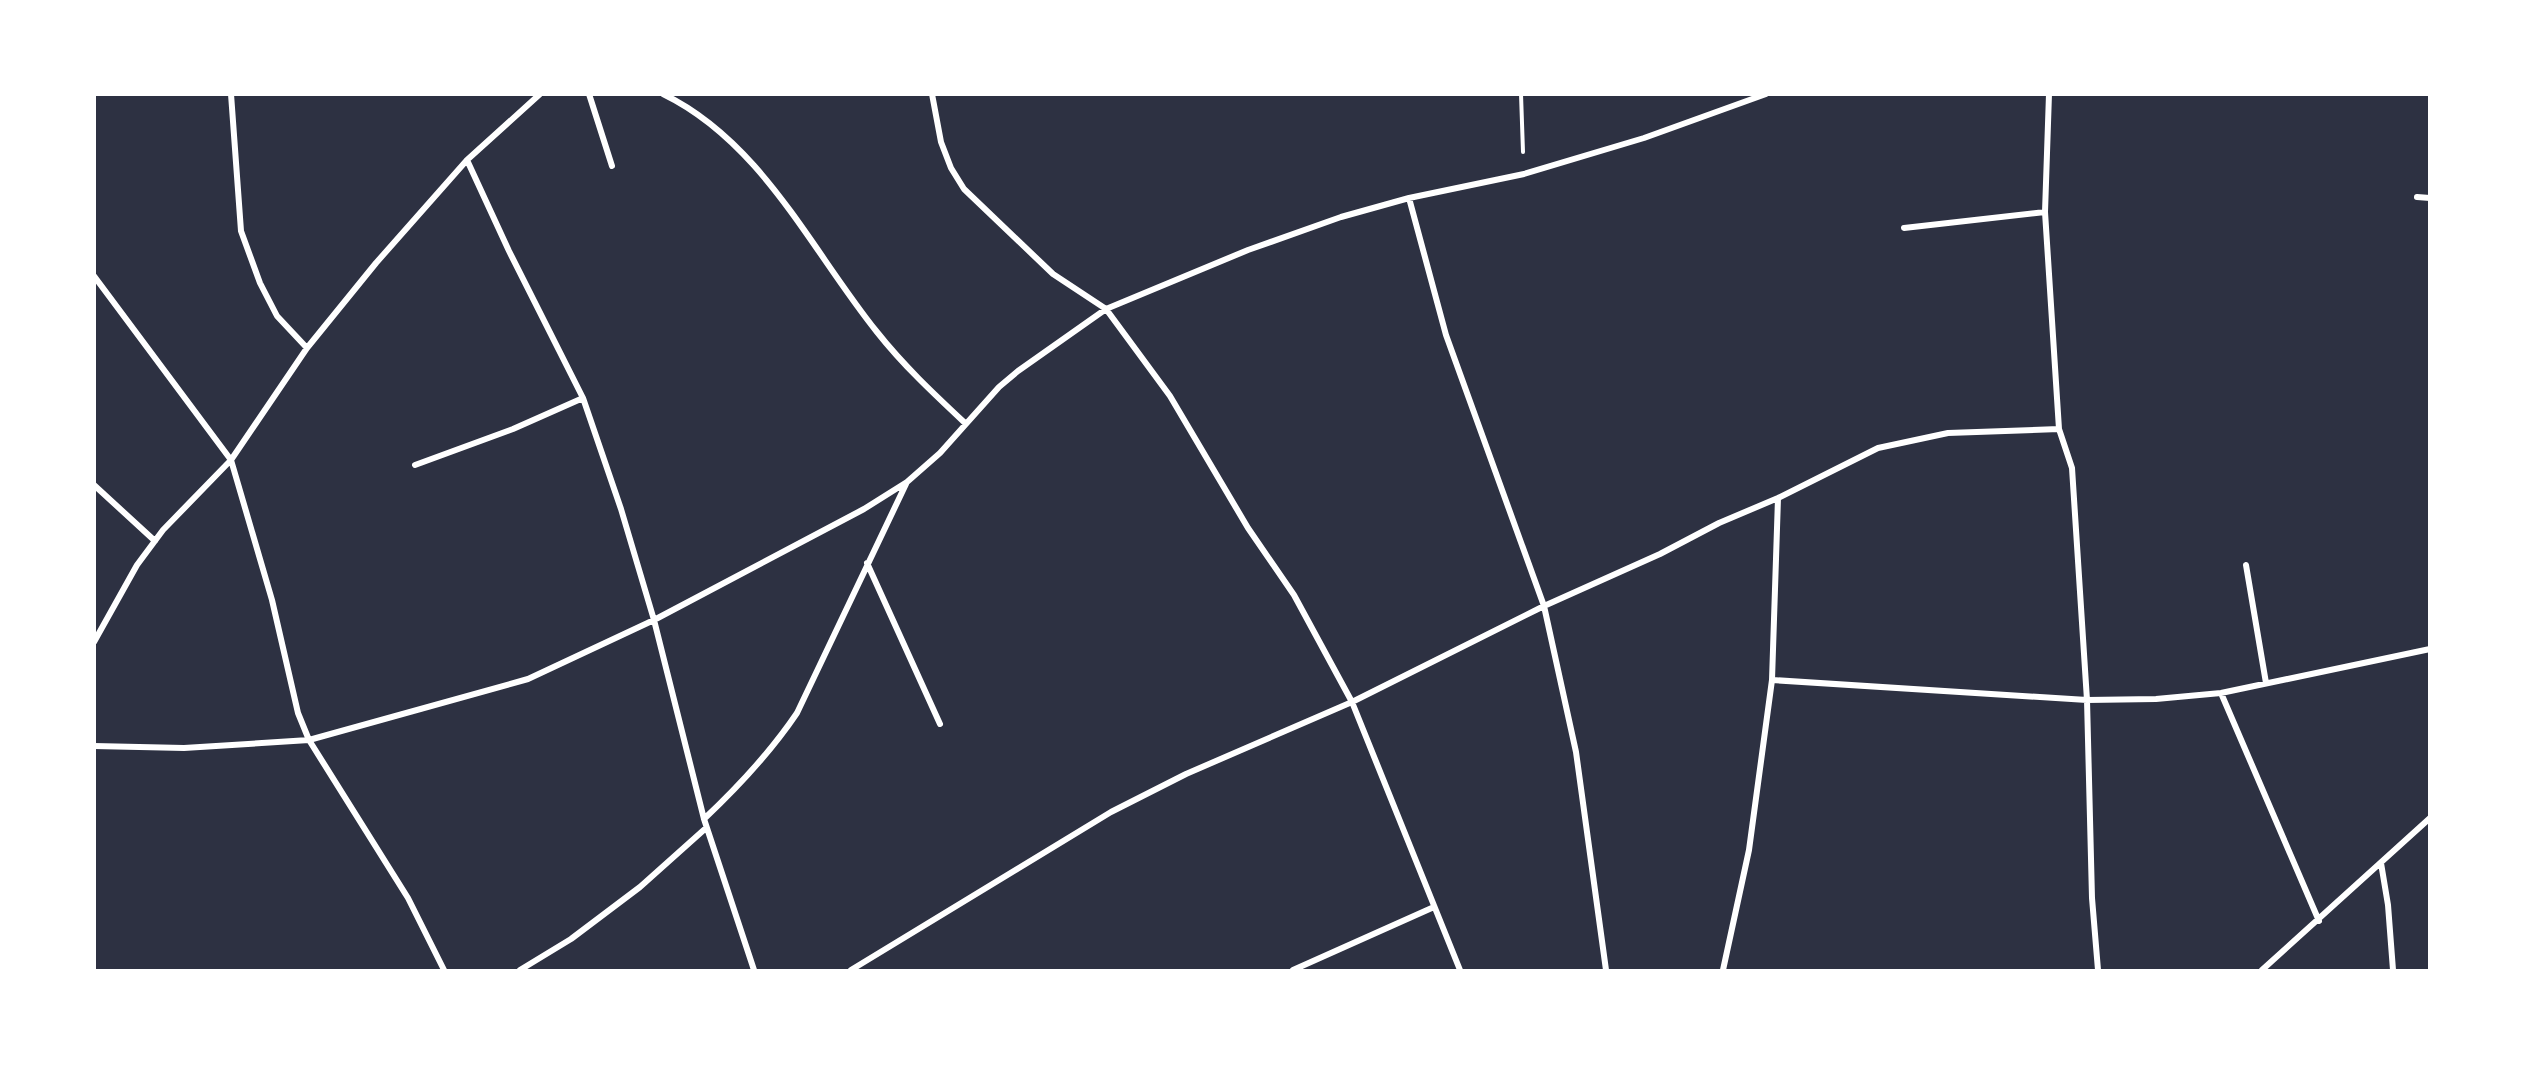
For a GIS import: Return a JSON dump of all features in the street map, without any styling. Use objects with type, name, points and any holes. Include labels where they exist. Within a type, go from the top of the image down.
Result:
[{"type":"street","points":[[231,94],[241,231],[260,283],[277,316],[307,348]]},
{"type":"street","points":[[94,642],[137,565],[155,541],[231,460],[307,348],[376,263],[467,160],[540,94]]},
{"type":"street","points":[[589,94],[612,166]]},
{"type":"street","points":[[663,94],[695,113],[719,132],[760,173],[796,217],[876,331],[922,382],[965,423]]},
{"type":"street","points":[[932,94],[941,142],[951,168],[964,189],[1053,274],[1106,309],[1176,406],[1248,528],[1294,595],[1352,702],[1460,970]]},
{"type":"street","points":[[94,746],[184,748],[309,740],[528,679],[654,620],[864,509],[907,482],[939,453],[965,423],[1018,371],[1106,309],[1248,250],[1341,218],[1409,198],[1524,174],[1644,138],[1766,94]]},
{"type":"street","points":[[2049,94],[2045,212],[2059,429],[2072,468],[2087,700],[2092,898],[2098,970]]},
{"type":"street","points":[[467,160],[509,251],[583,398],[621,508],[654,620],[706,828],[754,970]]},
{"type":"street","points":[[2417,197],[2430,198]]},
{"type":"street","points":[[1409,198],[1446,335],[1544,606],[1576,752],[1606,970]]},
{"type":"street","points":[[1904,228],[2045,212]]},
{"type":"street","points":[[94,276],[231,460],[245,501],[281,633],[298,713],[309,740],[403,889],[444,970]]},
{"type":"street","points":[[415,465],[513,429],[583,398]]},
{"type":"street","points":[[851,970],[1111,812],[1186,774],[1352,702],[1544,606],[1660,554],[1719,523],[1778,498],[1878,448],[1947,433],[2059,429]]},
{"type":"street","points":[[704,819],[746,778],[777,743],[797,713],[907,482]]},
{"type":"street","points":[[94,485],[155,541]]},
{"type":"street","points":[[1723,970],[1749,850],[1772,680],[1778,498]]},
{"type":"street","points":[[867,563],[940,724]]},
{"type":"street","points":[[2246,565],[2266,683]]},
{"type":"street","points":[[1772,680],[2087,700],[2156,699],[2221,693],[2430,649]]},
{"type":"street","points":[[2221,693],[2319,921]]},
{"type":"street","points":[[2262,970],[2319,921],[2430,818]]},
{"type":"street","points":[[520,970],[571,939],[640,887],[706,828]]},
{"type":"street","points":[[2381,863],[2388,905],[2393,970]]},
{"type":"street","points":[[1293,970],[1434,907]]},
{"type":"path","points":[[1521,94],[1524,174]]}]
